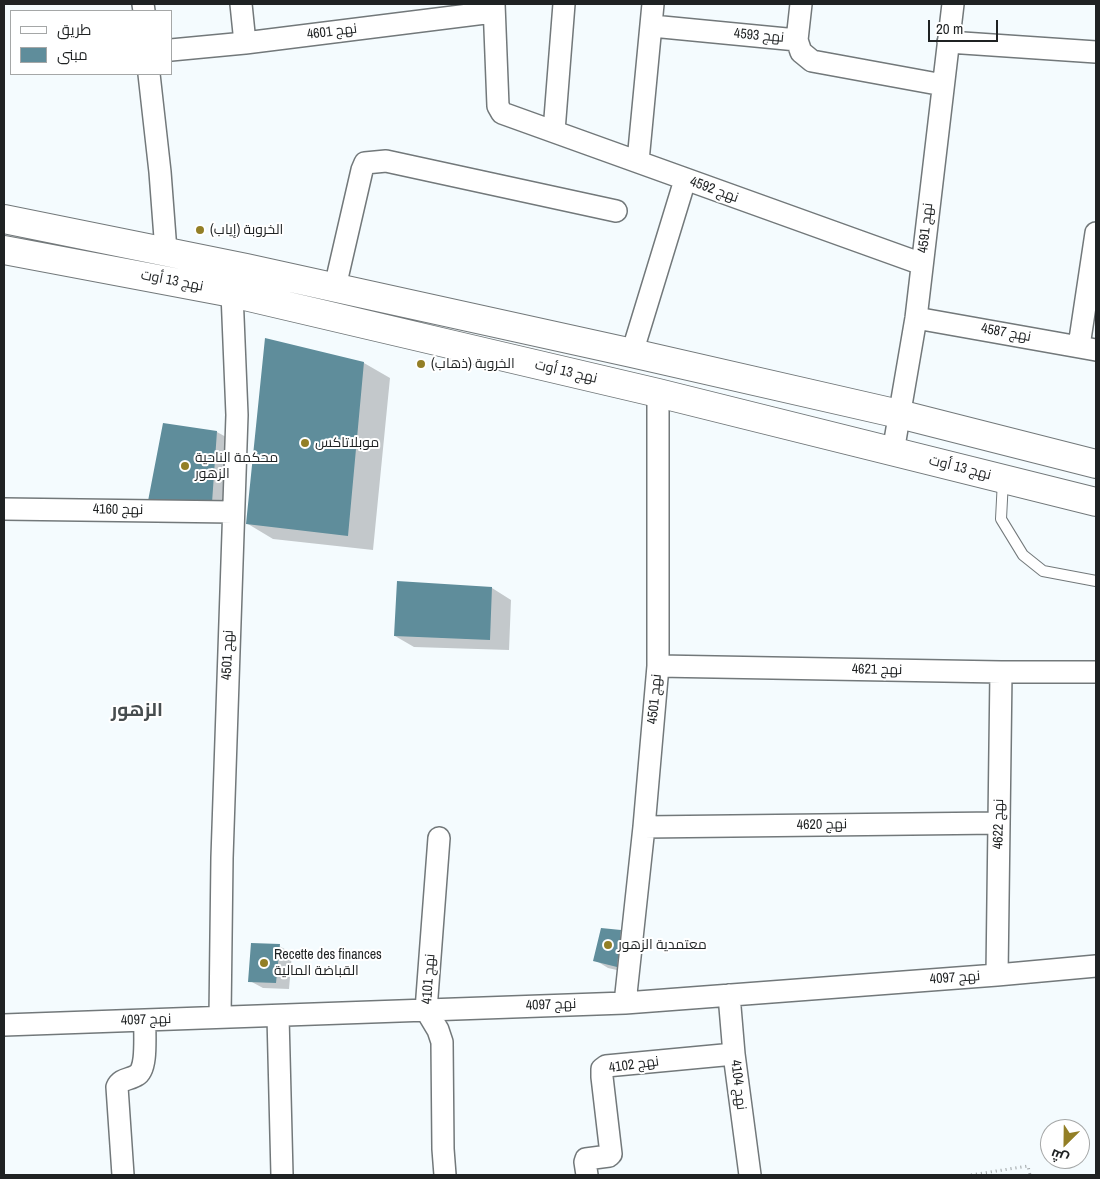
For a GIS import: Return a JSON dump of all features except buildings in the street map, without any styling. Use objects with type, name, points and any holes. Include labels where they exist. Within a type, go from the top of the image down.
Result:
[{"type":"main road","name":"نهج 13 أوت","points":[[4,219],[335,287],[632,353],[899,414],[1096,464]]},
{"type":"main road","name":"نهج 13 أوت","points":[[4,250],[232,294],[658,393],[1096,502]]},
{"type":"street","points":[[241,4],[245,43]]},
{"type":"street","points":[[554,131],[564,4]]},
{"type":"street","points":[[638,161],[653,4]]},
{"type":"street","points":[[797,40],[801,4]]},
{"type":"street","name":"نهج 4591","points":[[893,452],[916,318],[953,4]]},
{"type":"street","name":"نهج 4601","points":[[172,50],[245,43],[494,8]]},
{"type":"street","name":"نهج 4592","points":[[494,8],[498,106],[502,113],[922,264]]},
{"type":"street","name":"نهج 4593","points":[[652,26],[797,40],[801,52],[812,61],[943,85]]},
{"type":"street","points":[[948,42],[1096,52]]},
{"type":"street","points":[[149,75],[160,172],[166,251]]},
{"type":"street","points":[[335,287],[362,170],[366,163],[386,161],[616,211]]},
{"type":"street","points":[[632,353],[685,180]]},
{"type":"street","points":[[1088,348],[1096,233]]},
{"type":"street","name":"نهج 4501","points":[[220,1017],[222,858],[237,415],[232,294]]},
{"type":"street","name":"نهج 4587","points":[[916,318],[1088,348]]},
{"type":"street","name":"نهج 4501","points":[[625,1003],[644,827],[658,666],[658,393]]},
{"type":"street","name":"نهج 4160","points":[[4,509],[233,512]]},
{"type":"street","name":"نهج 4621","points":[[658,666],[1096,672]]},
{"type":"street","name":"نهج 4622","points":[[997,975],[1001,672]]},
{"type":"street","name":"نهج 4620","points":[[644,827],[999,822]]},
{"type":"street","name":"نهج 4101","points":[[439,838],[426,1010],[438,1030],[442,1042],[445,1175]]},
{"type":"street","name":"نهج 4097","points":[[4,1025],[625,1003],[1096,966]]},
{"type":"street","name":"نهج 4104","points":[[729,995],[734,1054],[750,1175]]},
{"type":"street","points":[[278,1016],[282,1175]]},
{"type":"street","points":[[123,1175],[117,1087],[122,1081],[136,1076],[144,1067],[144,1020]]},
{"type":"street","name":"نهج 4102","points":[[587,1175],[586,1159],[609,1156],[611,1154],[602,1069],[606,1066],[734,1054]]},
{"type":"lane","points":[[1003,479],[1001,519],[1022,555],[1043,571],[1096,581]]},
{"type":"path","points":[[971,1175],[1028,1166],[1030,1175]]},
{"type":"place","name":"الخروبة (إياب)","points":[[200,230]]},
{"type":"place","name":"الخروبة (ذهاب)","points":[[421,364]]},
{"type":"place","name":"موبلاتاكس","points":[[305,443]]},
{"type":"place","name":"محكمة الناحية الزهور","points":[[185,466]]},
{"type":"place","name":"معتمدية الزهور","points":[[608,945]]},
{"type":"place","name":"Recette des finances القباضة المالية","points":[[264,963]]},
{"type":"district","name":"الزهور","points":[[137,711]]}]
